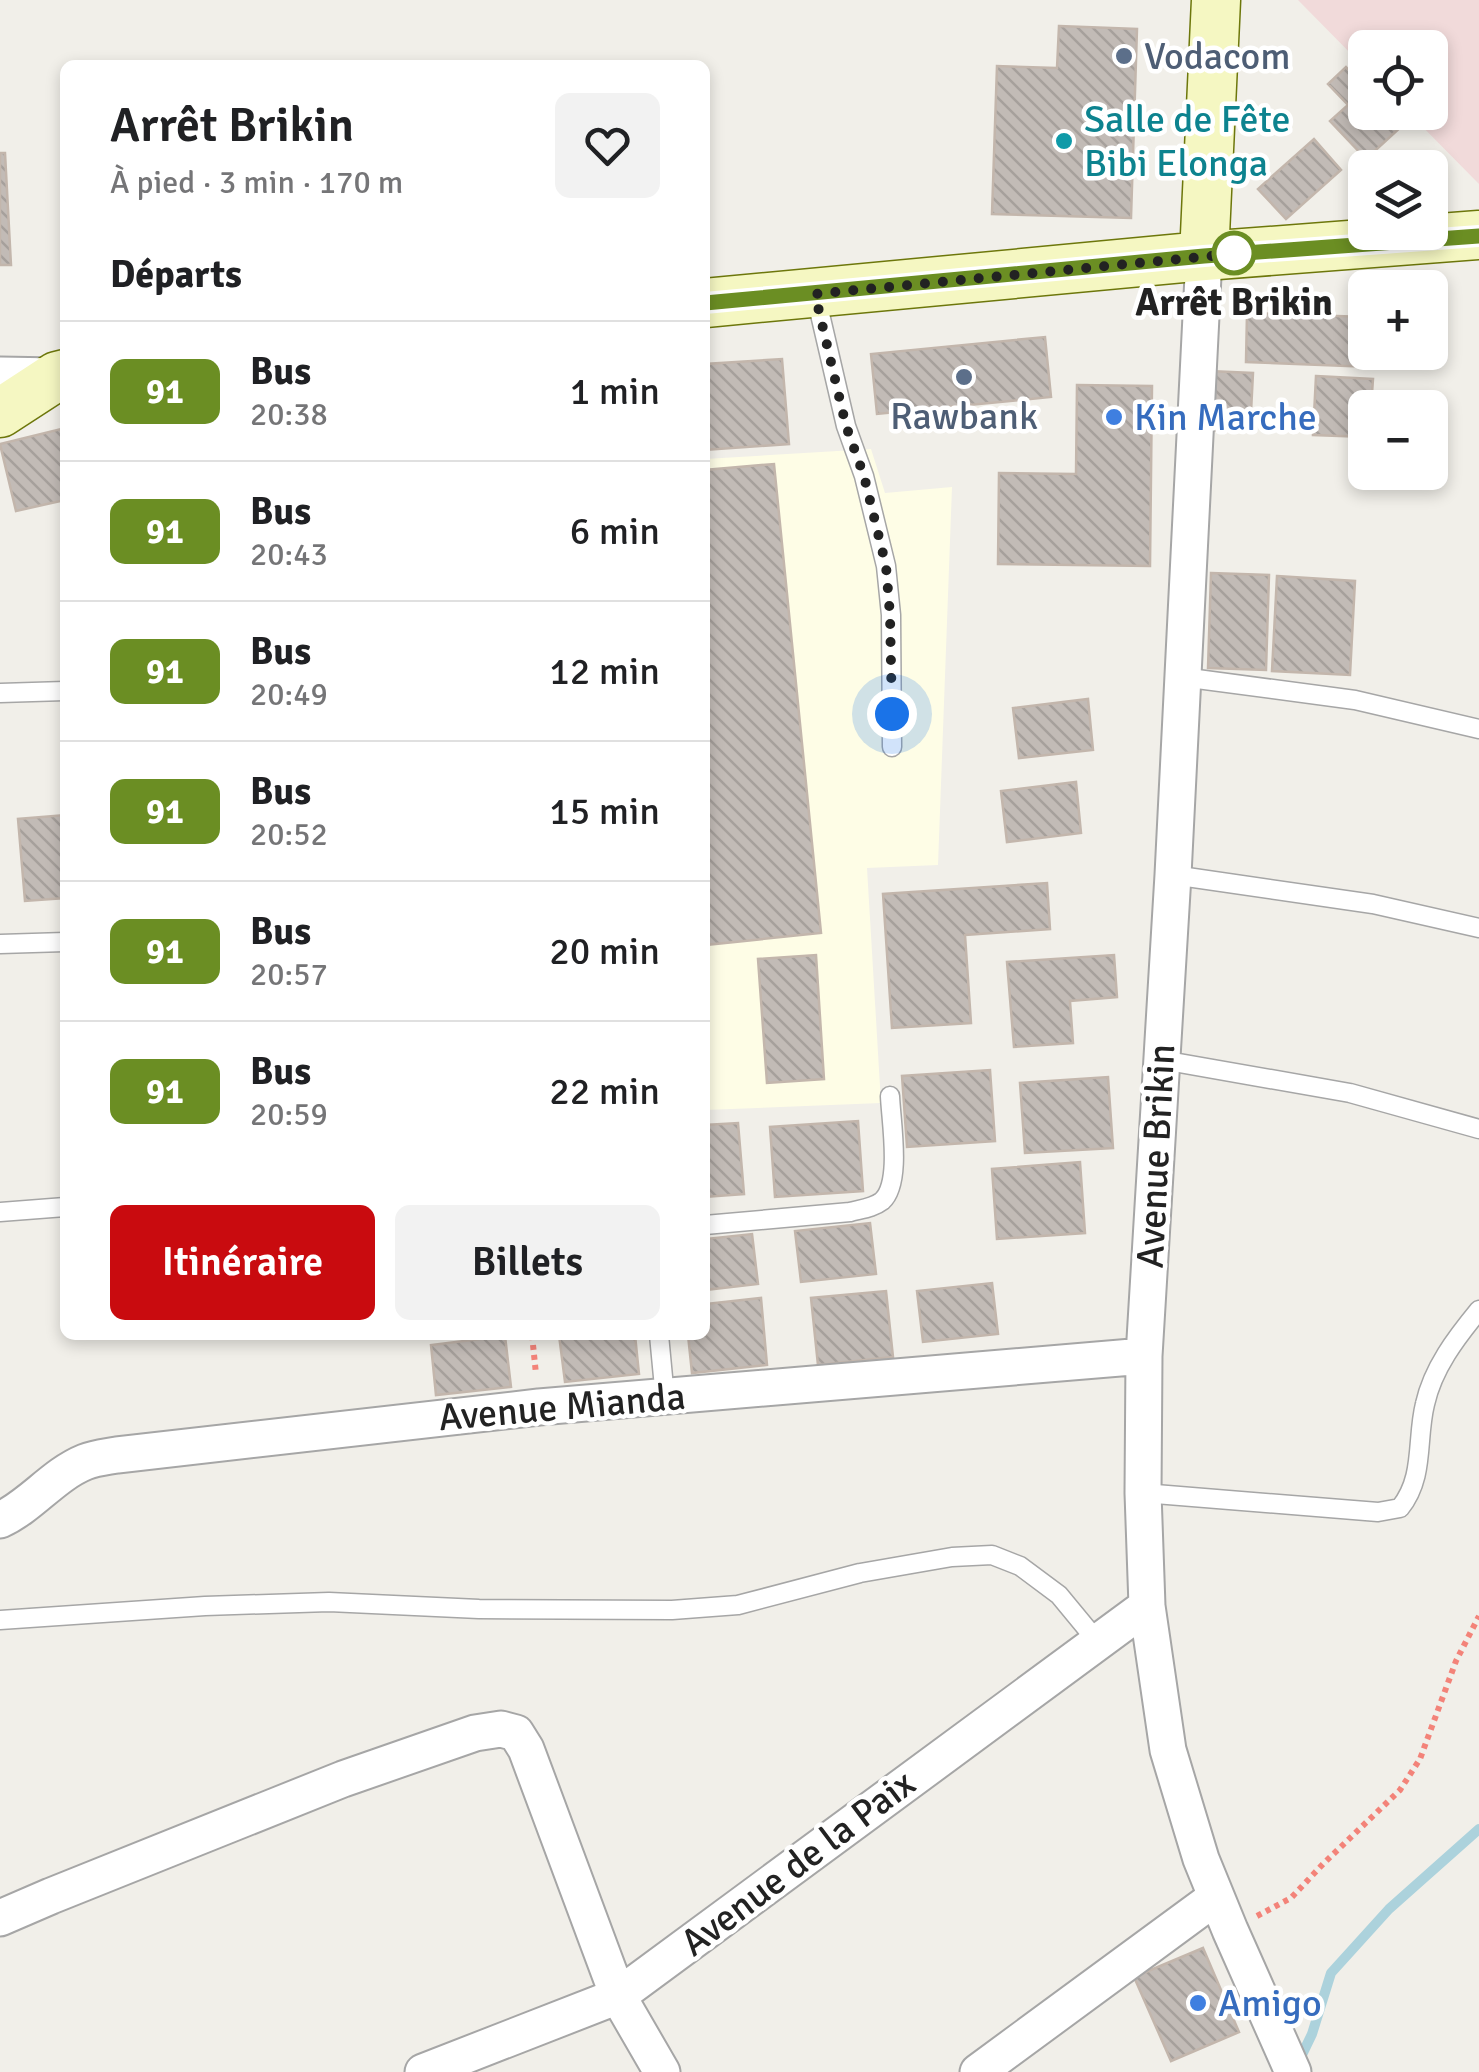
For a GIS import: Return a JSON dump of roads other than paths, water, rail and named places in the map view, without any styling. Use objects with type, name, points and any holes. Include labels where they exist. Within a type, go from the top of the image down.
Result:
[{"type":"street","points":[[1204,256],[1216,0]]},
{"type":"street","points":[[710,303],[1204,256],[1479,236]]},
{"type":"street","name":"Avenue Brikin","points":[[1204,256],[1144,1356],[1146,1606],[1168,1750],[1202,1859],[1293,2072]]},
{"type":"street","points":[[0,375],[60,375]]},
{"type":"street","points":[[0,413],[60,376]]},
{"type":"street","name":"Avenue Mianda","points":[[0,1520],[68,1471],[88,1460],[116,1455],[539,1407],[1144,1356]]},
{"type":"street","name":"Avenue de la Paix","points":[[422,2072],[618,1996],[1146,1606]]},
{"type":"street","points":[[0,1918],[343,1779],[501,1729],[516,1734],[526,1749],[618,1996],[662,2072]]},
{"type":"street","points":[[978,2072],[1216,1897]]},
{"type":"lane","points":[[815,294],[846,426],[864,476],[886,566],[892,747]]},
{"type":"lane","points":[[1182,677],[1354,700],[1479,729]]},
{"type":"lane","points":[[0,693],[60,690]]},
{"type":"lane","points":[[1173,875],[1373,904],[1479,928]]},
{"type":"lane","points":[[0,944],[60,942]]},
{"type":"lane","points":[[1162,1060],[1350,1093],[1479,1129]]},
{"type":"lane","points":[[710,1225],[850,1212],[873,1207],[886,1198],[894,1178],[890,1096]]},
{"type":"lane","points":[[0,1212],[60,1207]]},
{"type":"lane","points":[[1143,1492],[1378,1512],[1400,1508],[1412,1493],[1417,1475],[1420,1430],[1434,1376],[1458,1335],[1479,1310]]},
{"type":"lane","points":[[660,1340],[666,1398]]},
{"type":"lane","points":[[0,1620],[329,1602],[479,1609],[672,1610],[738,1605],[860,1573],[952,1557],[992,1555],[1020,1566],[1059,1595],[1097,1641]]},
{"type":"waterway","points":[[1298,2063],[1312,2034],[1331,1973],[1389,1909],[1479,1829]]},
{"type":"place","name":"Vodacom","points":[[1124,56]]},
{"type":"place","name":"Salle de Fête Bibi Elonga","points":[[1064,141]]},
{"type":"place","name":"Arrêt Brikin","points":[[1234,253]]},
{"type":"place","name":"Rawbank","points":[[964,377]]},
{"type":"place","name":"Kin Marche","points":[[1114,417]]},
{"type":"place","name":"Amigo","points":[[1198,2003]]}]
